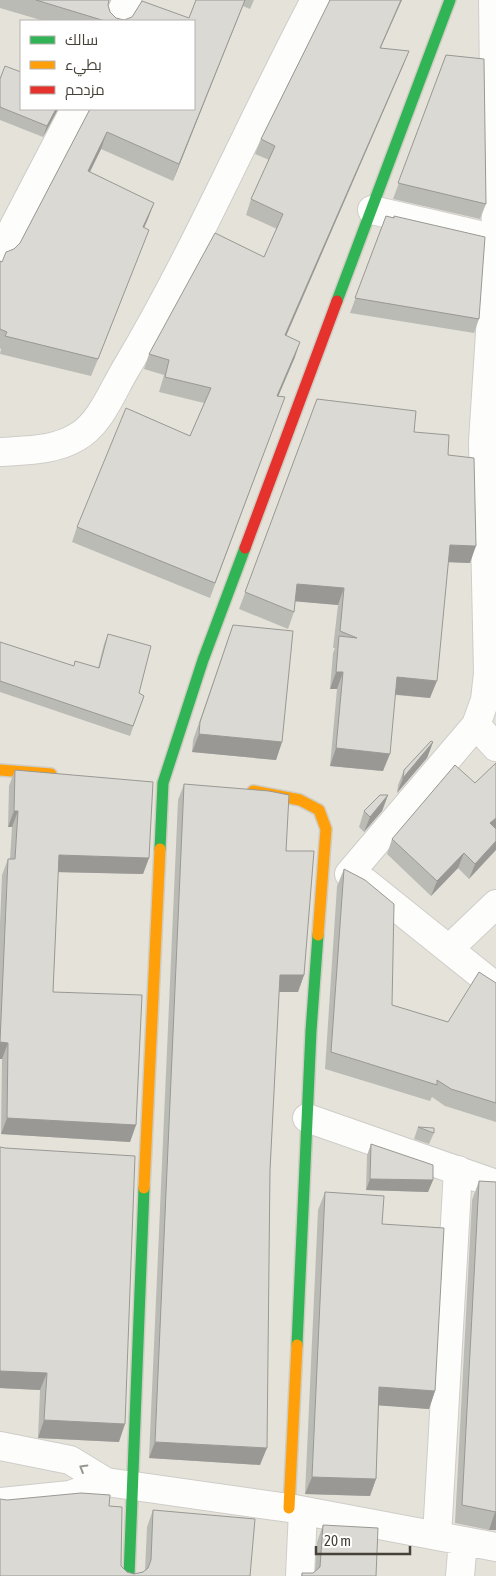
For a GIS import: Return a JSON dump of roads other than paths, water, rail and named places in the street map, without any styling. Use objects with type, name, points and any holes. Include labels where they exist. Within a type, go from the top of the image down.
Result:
[{"type":"street","points":[[117,20],[127,0]]},
{"type":"street","points":[[0,452],[56,447],[78,437],[95,420],[160,311],[271,84],[315,0]]},
{"type":"street","points":[[129,1576],[145,1158],[163,783],[203,660],[450,0]]},
{"type":"street","points":[[349,874],[476,725],[485,700],[492,668],[483,442],[496,239],[493,0]]},
{"type":"street","points":[[0,253],[74,110]]},
{"type":"street","points":[[372,210],[496,239]]},
{"type":"street","points":[[476,725],[496,747]]},
{"type":"street","points":[[0,770],[67,775]]},
{"type":"street","points":[[237,790],[265,792],[300,800],[319,810],[326,829],[311,1031],[307,1118],[296,1510],[300,1576]]},
{"type":"street","points":[[324,862],[368,883],[496,987]]},
{"type":"street","points":[[449,949],[496,904]]},
{"type":"street","points":[[307,1118],[496,1184]]},
{"type":"street","points":[[116,1156],[145,1158]]},
{"type":"street","points":[[437,1536],[458,1170]]},
{"type":"street","points":[[0,1446],[70,1460],[106,1482],[296,1510],[496,1547]]},
{"type":"street","points":[[0,1502],[70,1496],[106,1482]]},
{"type":"street","points":[[460,1576],[463,1541]]}]
